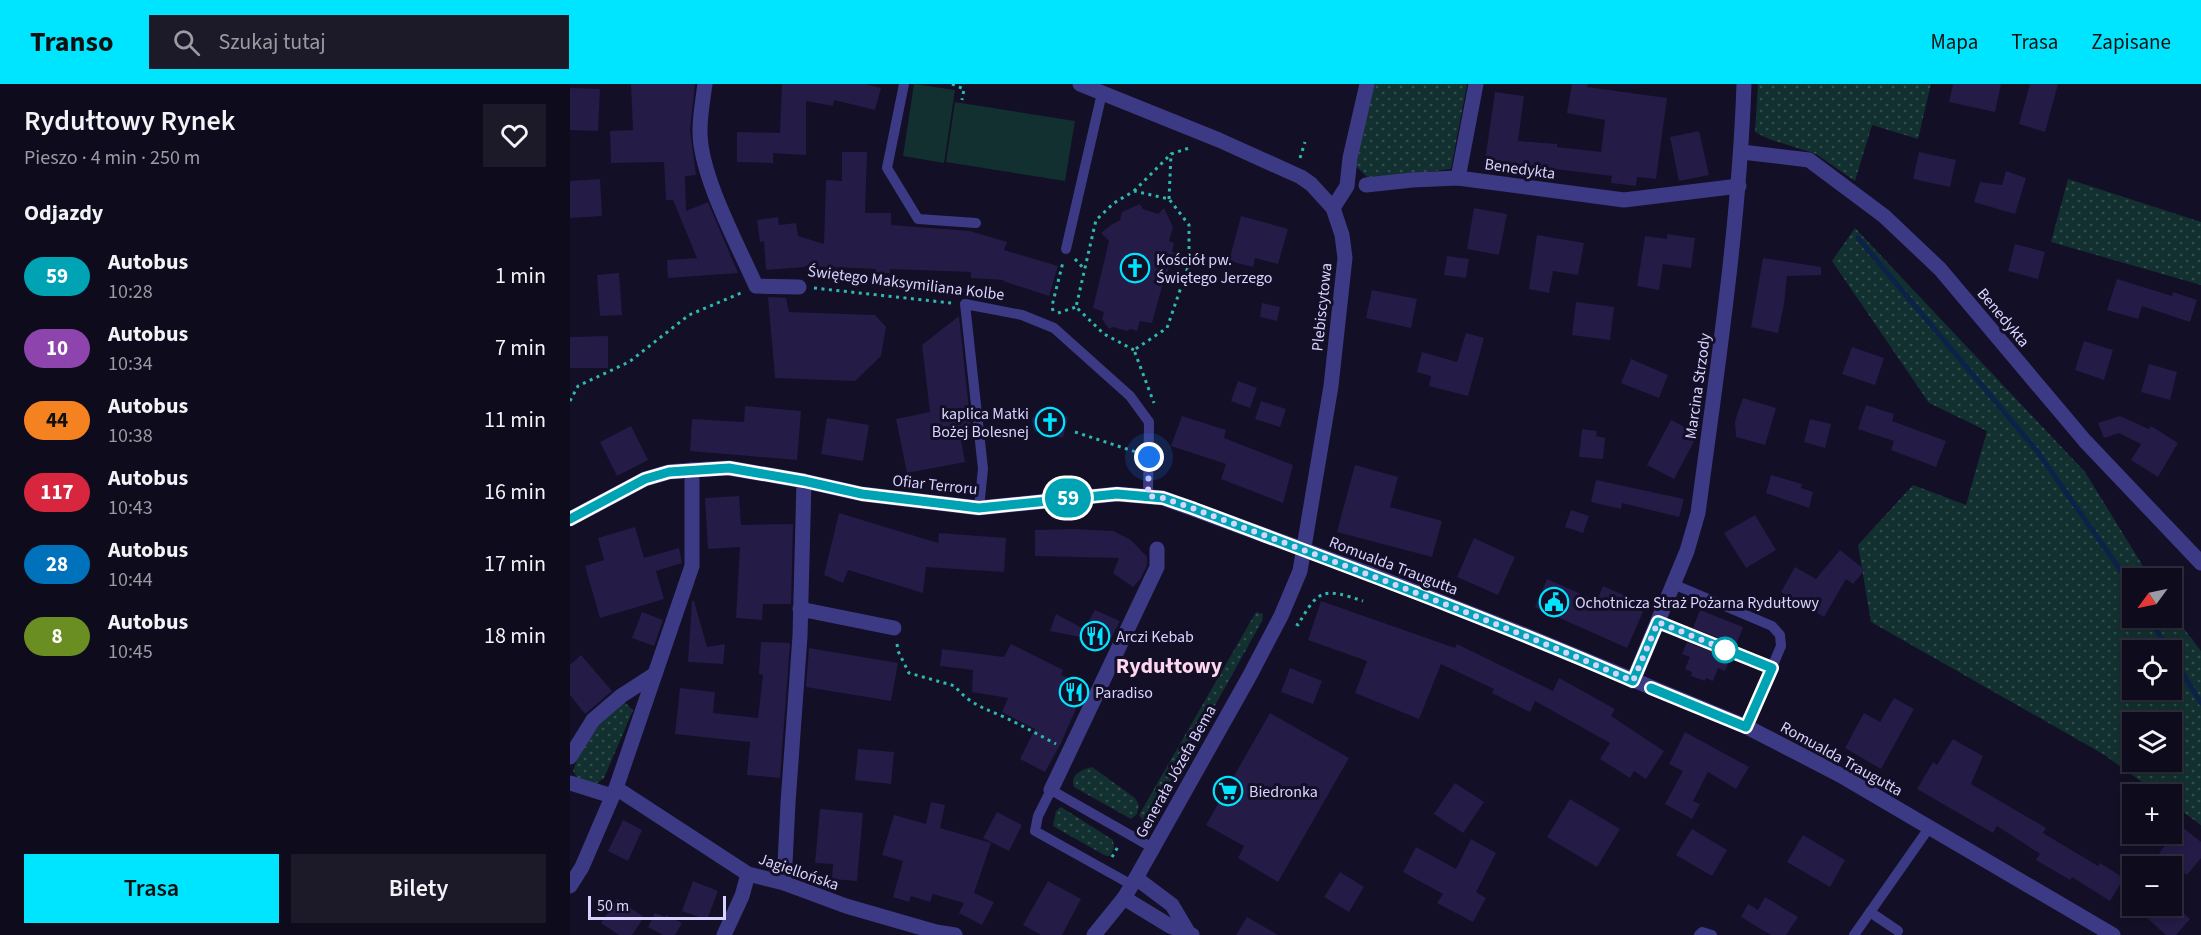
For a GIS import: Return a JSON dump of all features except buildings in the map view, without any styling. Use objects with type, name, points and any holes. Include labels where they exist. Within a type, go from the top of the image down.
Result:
[{"type":"street","points":[[705,84],[700,132],[706,168],[756,286]]},
{"type":"street","name":"Plebiscytowa","points":[[1080,84],[1290,171],[1311,184],[1333,208],[1342,235],[1345,258],[1330,386],[1304,551]]},
{"type":"street","points":[[1333,208],[1347,186],[1350,158],[1367,84]]},
{"type":"street","points":[[1458,178],[1476,84]]},
{"type":"street","name":"Marcina Strzody","points":[[1633,681],[1694,532],[1698,513],[1740,186],[1744,84]]},
{"type":"street","name":"Benedykta","points":[[1742,152],[1809,160],[1884,216],[1940,269],[2085,441],[2201,563]]},
{"type":"street","name":"Benedykta","points":[[1366,185],[1458,178],[1624,200],[1740,186]]},
{"type":"street","name":"Świętego Maksymiliana Kolbe","points":[[756,286],[799,287]]},
{"type":"street","name":"Ofiar Terroru","points":[[570,519],[645,479],[669,472],[729,468],[862,494],[979,508],[1117,494],[1163,498],[1304,551]]},
{"type":"street","points":[[570,886],[576,863],[614,792],[692,566],[692,470]]},
{"type":"street","points":[[784,884],[800,636],[804,481]]},
{"type":"street","points":[[1051,789],[1157,567],[1157,549]]},
{"type":"street","name":"Romualda Traugutta","points":[[1304,551],[1373,575],[1530,637],[1746,727],[1816,762],[2113,935]]},
{"type":"street","name":"Generała Józefa Bema","points":[[1094,935],[1124,898],[1134,881],[1275,626],[1300,571],[1304,551]]},
{"type":"street","points":[[800,609],[894,628]]},
{"type":"street","points":[[570,757],[593,720],[621,696],[655,674]]},
{"type":"street","name":"Jagiellońska","points":[[570,783],[614,792],[748,874],[846,906],[936,932],[955,935]]},
{"type":"street","points":[[724,935],[742,896],[748,874]]},
{"type":"street","points":[[1134,881],[1172,905],[1190,933]]},
{"type":"street","points":[[1124,898],[1170,926],[1190,933]]},
{"type":"lane","points":[[904,84],[887,168],[918,219],[976,223]]},
{"type":"lane","points":[[1066,249],[1102,93]]},
{"type":"lane","points":[[965,303],[983,469],[979,508]]},
{"type":"lane","name":"Świętego Maksymiliana Kolbe","points":[[965,303],[1022,315],[1053,328],[1130,396],[1149,422]]},
{"type":"lane","points":[[1148,496],[1149,422]]},
{"type":"lane","points":[[1673,584],[1772,626],[1780,635],[1781,646],[1746,727]]},
{"type":"lane","points":[[1658,622],[1772,668]]},
{"type":"lane","points":[[1134,881],[1035,831],[1038,816],[1051,789],[1153,848]]},
{"type":"lane","points":[[1854,935],[1929,828]]},
{"type":"lane","points":[[1870,912],[1898,931]]},
{"type":"lane","points":[[1699,935],[1702,932],[1712,935]]},
{"type":"path","points":[[952,84],[964,89],[962,100]]},
{"type":"path","points":[[1300,158],[1305,141]]},
{"type":"path","points":[[1076,307],[1096,220],[1114,203],[1134,191],[1171,154],[1189,148]]},
{"type":"path","points":[[1169,199],[1171,154]]},
{"type":"path","points":[[1134,191],[1169,199],[1189,225],[1189,264],[1167,328],[1134,350]]},
{"type":"path","points":[[1066,249],[1052,306],[1054,315],[1076,307]]},
{"type":"path","points":[[570,401],[578,386],[629,362],[689,315],[756,286]]},
{"type":"path","name":"Świętego Maksymiliana Kolbe","points":[[799,287],[965,303]]},
{"type":"path","points":[[1076,307],[1104,334],[1134,350],[1154,401],[1149,422]]},
{"type":"path","points":[[1074,432],[1149,457]]},
{"type":"path","points":[[1298,625],[1310,604],[1323,595],[1334,592],[1363,601]]},
{"type":"path","points":[[894,628],[898,651],[909,673],[955,686],[962,695],[983,709],[1004,717],[1070,751]]},
{"type":"green space","points":[[914,84],[955,90],[944,163],[903,156]]},
{"type":"green space","points":[[1373,84],[1467,84],[1451,169],[1369,179],[1356,166]]},
{"type":"green space","points":[[1758,84],[1931,84],[1918,139],[1872,125],[1855,181],[1816,154],[1769,139],[1755,132]]},
{"type":"green space","points":[[955,102],[1075,121],[1065,181],[946,162]]},
{"type":"green space","points":[[2068,179],[2201,222],[2201,285],[2051,242]]},
{"type":"green space","points":[[1855,228],[2085,472],[2144,568],[2122,568],[2122,628],[2182,628],[2182,626],[2201,651],[2201,825],[2182,811],[2182,784],[2145,784],[2128,772],[2182,772],[2182,712],[2122,712],[2122,768],[2103,754],[1871,622],[1858,545],[1913,485],[1966,505],[1987,431],[1929,403],[1832,261]]},
{"type":"green space","points":[[1256,612],[1263,614],[1262,621],[1153,817],[1150,821],[1143,821],[1139,815]]},
{"type":"green space","points":[[621,699],[633,710],[604,778],[596,784],[578,779],[573,771],[584,740]]},
{"type":"green space","points":[[1092,767],[1135,798],[1139,805],[1137,814],[1131,819],[1074,787],[1075,776],[1080,771]]},
{"type":"green space","points":[[1061,807],[1113,840],[1114,848],[1110,856],[1106,856],[1053,826],[1056,811]]},
{"type":"waterway","points":[[1858,238],[2037,451],[2122,572]]},
{"type":"waterway","points":[[2156,628],[2163,640]]},
{"type":"waterway","points":[[2182,672],[2201,703]]},
{"type":"bus line","name":"59","points":[[570,519],[645,479],[669,472],[729,468],[862,494],[979,508],[1117,494],[1148,496],[1163,498],[1192,508],[1373,575],[1530,637],[1633,681],[1658,622],[1772,668],[1746,727],[1651,688]]},
{"type":"place","name":"Kościół pw. Świętego Jerzego","points":[[1135,268]]},
{"type":"place","name":"kaplica Matki Bożej Bolesnej","points":[[1050,422]]},
{"type":"place","name":"Ochotnicza Straż Pożarna Rydułtowy","points":[[1554,602]]},
{"type":"place","name":"Arczi Kebab","points":[[1095,636]]},
{"type":"place","name":"Paradiso","points":[[1074,692]]},
{"type":"place","name":"Biedronka","points":[[1228,791]]},
{"type":"district","name":"Rydułtowy","points":[[1169,665]]},
{"type":"route","points":[[1149,457],[1148,496],[1163,498],[1192,508],[1373,575],[1530,637],[1633,681],[1658,622],[1729,651],[1725,650]]}]
